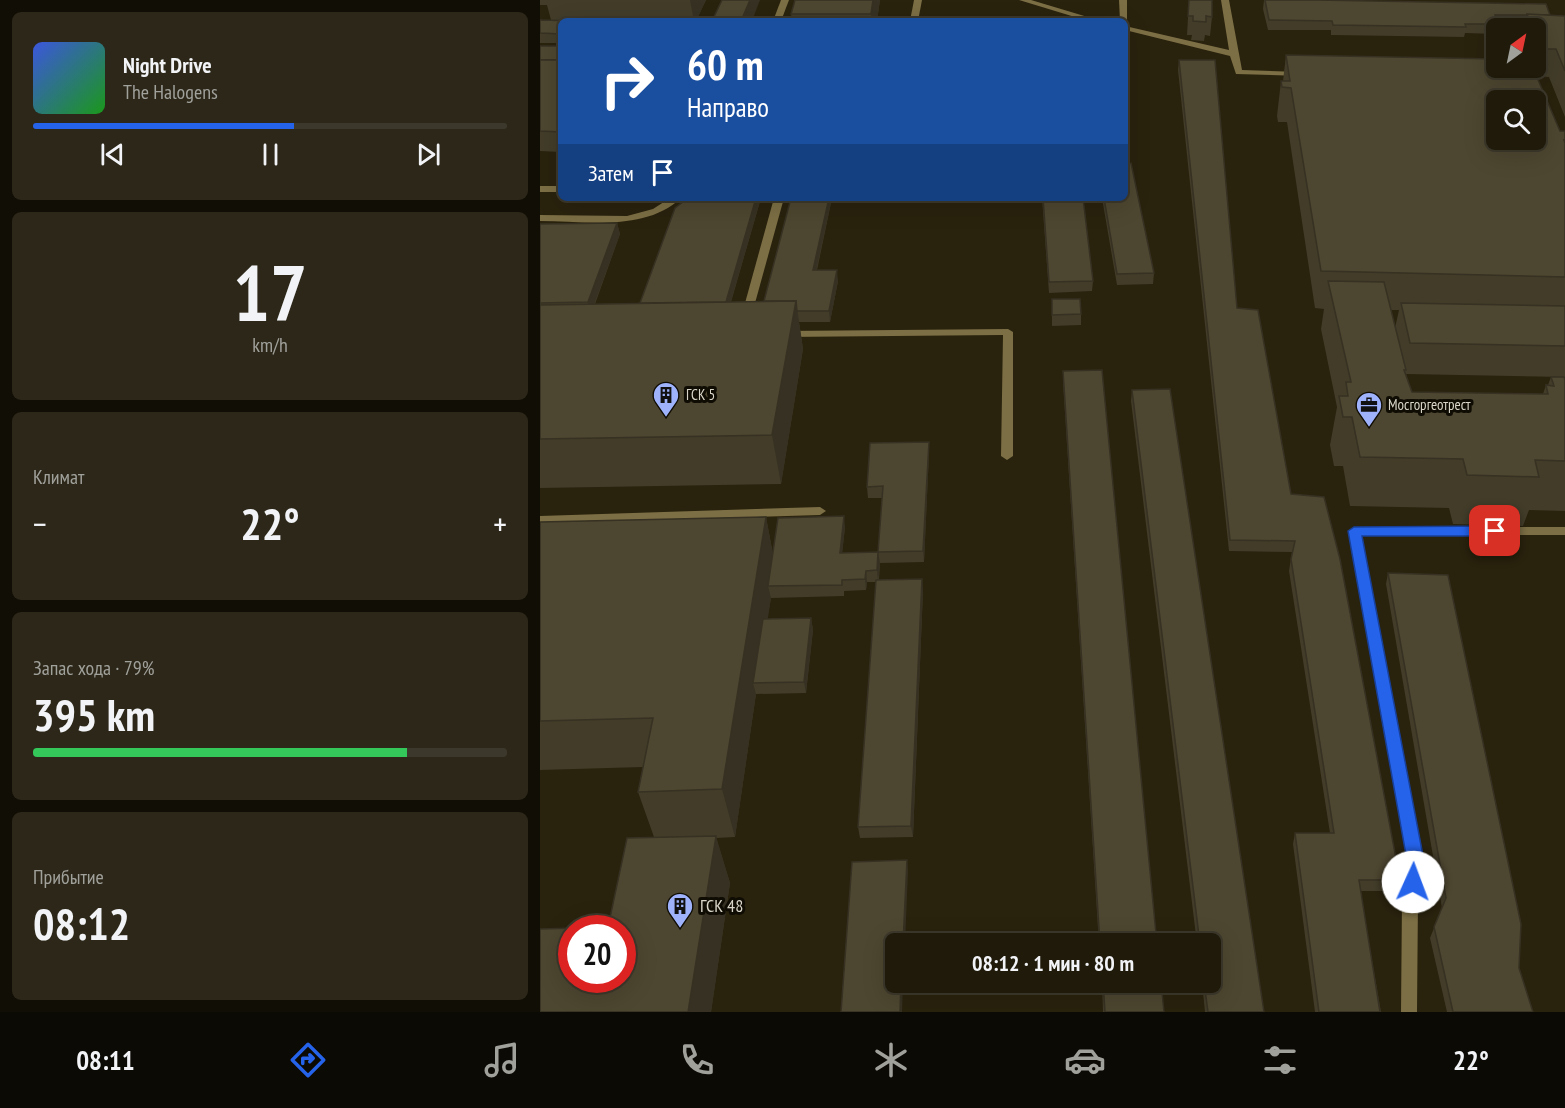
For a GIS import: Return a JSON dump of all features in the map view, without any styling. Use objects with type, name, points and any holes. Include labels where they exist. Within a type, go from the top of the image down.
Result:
[{"type":"lane","points":[[778,18],[785,0]]},
{"type":"lane","points":[[915,18],[918,0]]},
{"type":"lane","points":[[1023,0],[1086,18]]},
{"type":"lane","points":[[1123,0],[1124,18]]},
{"type":"lane","points":[[1225,0],[1239,72],[1309,74]]},
{"type":"lane","points":[[1128,29],[1234,54]]},
{"type":"lane","points":[[540,189],[558,189]]},
{"type":"lane","points":[[540,219],[627,219],[656,211],[671,201]]},
{"type":"lane","points":[[747,314],[778,201]]},
{"type":"lane","points":[[774,334],[1008,333],[1007,456]]},
{"type":"lane","points":[[540,520],[820,511]]},
{"type":"lane","points":[[1409,1012],[1410,898],[1417,866],[1354,531],[1565,531]]},
{"type":"building","points":[[722,0],[750,0],[742,18],[713,18]]},
{"type":"building","points":[[795,0],[873,0],[871,14],[791,14]]},
{"type":"building","points":[[1189,0],[1212,0],[1212,17],[1206,16],[1206,22],[1193,21],[1193,16],[1188,16]]},
{"type":"building","points":[[1265,0],[1546,4],[1550,15],[1495,15],[1496,18],[1486,18],[1486,24],[1465,24],[1466,27],[1333,25],[1332,21],[1269,20]]},
{"type":"building","points":[[1527,14],[1565,16],[1565,71],[1556,49],[1546,49],[1546,18],[1529,18]]},
{"type":"building","points":[[540,20],[558,20],[558,34],[540,33]]},
{"type":"building","points":[[540,46],[558,46],[558,60],[540,60]]},
{"type":"building","points":[[1286,55],[1486,59],[1486,78],[1537,78],[1542,90],[1486,90],[1486,150],[1546,150],[1546,98],[1560,131],[1565,131],[1565,277],[1321,271],[1291,88],[1282,87],[1281,81],[1290,81]]},
{"type":"building","points":[[540,60],[558,60],[558,132],[540,131]]},
{"type":"building","points":[[1179,60],[1215,60],[1237,308],[1258,310],[1291,494],[1324,497],[1340,559],[1400,880],[1359,880],[1380,1012],[1319,1012],[1295,833],[1334,833],[1291,559],[1295,541],[1230,540]]},
{"type":"building","points":[[1131,163],[1154,273],[1117,274],[1105,201],[1128,201],[1128,164]]},
{"type":"building","points":[[684,201],[755,201],[726,302],[640,303],[675,208]]},
{"type":"building","points":[[790,201],[828,201],[813,270],[837,270],[829,311],[797,311],[796,301],[764,301]]},
{"type":"building","points":[[1043,201],[1083,201],[1093,281],[1049,282]]},
{"type":"building","points":[[617,223],[588,302],[540,303],[540,224]]},
{"type":"building","points":[[1328,281],[1384,282],[1406,370],[1404,370],[1412,392],[1548,394],[1546,385],[1554,386],[1551,377],[1564,377],[1565,461],[1535,460],[1539,477],[1467,475],[1463,459],[1360,457],[1352,417],[1343,417],[1339,396],[1348,396],[1346,382],[1351,382]]},
{"type":"building","points":[[1052,299],[1080,299],[1081,314],[1052,315]]},
{"type":"building","name":"ГСК 5","points":[[796,301],[772,435],[540,439],[540,305]]},
{"type":"building","points":[[1401,303],[1565,306],[1565,346],[1410,343]]},
{"type":"building","points":[[1102,370],[1156,933],[1099,933],[1063,371]]},
{"type":"building","points":[[1170,389],[1264,1012],[1208,1012],[1205,993],[1221,993],[1221,933],[1199,933],[1132,390]]},
{"type":"building","points":[[929,442],[923,551],[878,552],[883,486],[867,487],[870,443]]},
{"type":"building","points":[[844,516],[840,553],[878,552],[877,570],[866,571],[865,579],[842,580],[842,585],[768,586],[778,518]]},
{"type":"building","points":[[766,517],[722,789],[638,792],[653,718],[540,721],[540,522]]},
{"type":"building","points":[[1388,573],[1448,575],[1521,924],[1519,968],[1533,1012],[1453,1012],[1434,927],[1446,898]]},
{"type":"building","points":[[922,579],[911,826],[858,827],[876,580]]},
{"type":"building","points":[[811,618],[804,682],[753,683],[763,619]]},
{"type":"building","name":"ГСК 48","points":[[716,836],[688,1012],[540,1012],[540,929],[558,928],[558,993],[636,993],[636,915],[611,915],[627,838]]},
{"type":"building","points":[[907,860],[904,933],[885,933],[885,993],[901,993],[900,1012],[841,1012],[852,862]]},
{"type":"building","points":[[1104,993],[1162,993],[1164,1012],[1105,1012]]},
{"type":"place","name":"ГСК 5","points":[[666,418]]},
{"type":"place","name":"Мосгоргеотрест","points":[[1369,428]]},
{"type":"place","name":"ГСК 48","points":[[680,929]]},
{"type":"route","points":[[1413,882],[1417,866],[1354,531],[1495,531]]}]
